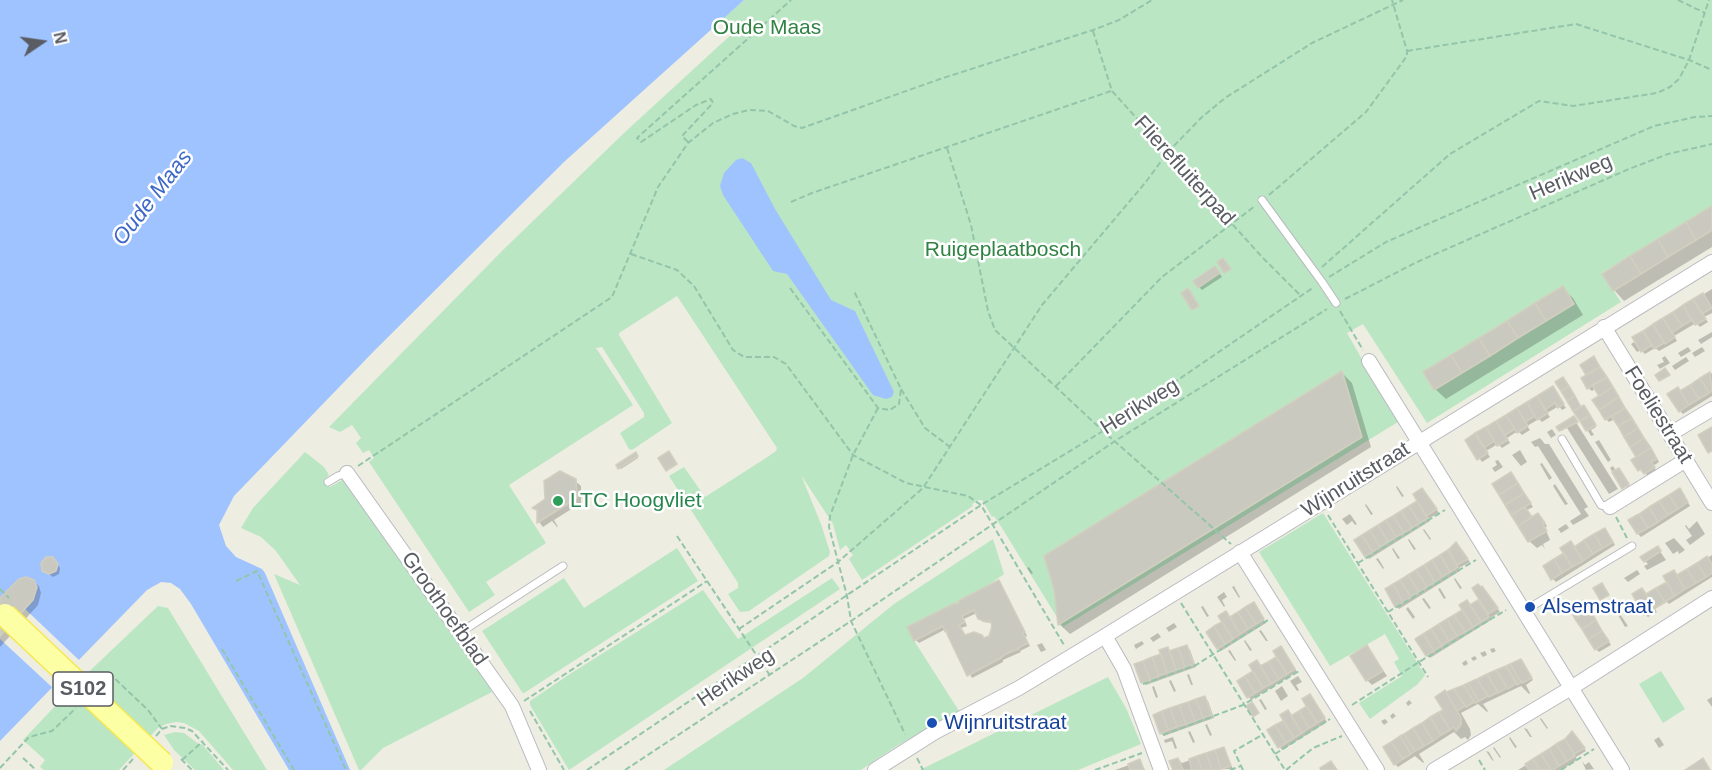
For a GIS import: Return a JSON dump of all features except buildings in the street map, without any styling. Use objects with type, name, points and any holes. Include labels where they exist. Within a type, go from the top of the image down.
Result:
[{"type":"main road","name":"S102","points":[[4,615],[174,760]]},
{"type":"street","name":"Wijnruitstraat","points":[[875,770],[911,746],[1019,688],[1105,636],[1712,262]]},
{"type":"street","name":"Foeliestraat","points":[[1604,327],[1712,503]]},
{"type":"street","points":[[1369,361],[1622,770]]},
{"type":"street","points":[[1670,434],[1712,409]]},
{"type":"street","points":[[1610,507],[1686,460]]},
{"type":"street","name":"Groothoefblad","points":[[347,473],[512,706],[540,770]]},
{"type":"street","points":[[1240,552],[1377,770]]},
{"type":"street","points":[[1434,770],[1712,598]]},
{"type":"street","points":[[1105,636],[1124,669],[1161,770]]},
{"type":"lane","name":"Flierefluiterpad","points":[[1262,201],[1336,303]]},
{"type":"lane","points":[[1562,439],[1601,505],[1610,507]]},
{"type":"lane","name":"Groothoefblad","points":[[328,482],[347,473]]},
{"type":"lane","points":[[1521,607],[1632,546]]},
{"type":"lane","points":[[461,632],[563,566]]},
{"type":"path","points":[[688,143],[682,136],[713,103],[711,99],[696,105],[641,142],[637,138],[791,0]]},
{"type":"path","points":[[363,462],[612,297],[658,187],[688,143],[723,118],[750,110],[768,111],[802,128],[1093,30],[1119,20],[1152,0]]},
{"type":"path","points":[[739,629],[838,562],[923,488],[1042,305],[1145,183],[1168,152],[1202,117],[1225,98],[1312,43],[1403,0]]},
{"type":"path","points":[[1678,0],[1705,14]]},
{"type":"path","points":[[1315,272],[1450,154],[1539,101],[1573,106],[1657,93],[1670,87],[1678,79],[1689,60],[1709,0]]},
{"type":"path","points":[[1407,51],[1576,24],[1712,69]]},
{"type":"path","name":"Flierefluiterpad","points":[[1093,30],[1112,91],[1262,257],[1301,296]]},
{"type":"path","points":[[791,202],[1112,91]]},
{"type":"path","points":[[587,770],[981,505],[1103,431],[1301,296],[1386,242],[1654,126],[1695,117],[1712,116]]},
{"type":"path","name":"Herikweg","points":[[625,770],[851,621],[1114,441],[1336,303],[1417,262],[1618,174],[1668,154],[1712,144]]},
{"type":"path","points":[[946,148],[971,225],[988,311],[995,330],[1114,441],[1222,535]]},
{"type":"path","points":[[631,254],[677,270],[694,286],[733,350],[744,357],[774,357],[786,364],[853,455],[906,483],[968,496],[981,505],[1071,656]]},
{"type":"path","points":[[790,288],[878,408],[890,410],[899,404],[901,389]]},
{"type":"path","points":[[854,291],[901,389],[925,428],[950,447]]},
{"type":"path","points":[[1336,303],[1369,361]]},
{"type":"path","points":[[878,408],[853,455],[830,516],[829,527],[847,596],[851,621],[923,770]]},
{"type":"path","points":[[1320,502],[1428,677]]},
{"type":"path","points":[[1358,563],[1457,503]]},
{"type":"path","points":[[1610,507],[1632,546]]},
{"type":"path","points":[[677,536],[769,674]]},
{"type":"path","points":[[1388,612],[1488,553]]},
{"type":"path","points":[[236,581],[257,572],[346,770]]},
{"type":"path","points":[[564,770],[524,700],[707,581]]},
{"type":"path","points":[[1174,593],[1285,770],[1313,748],[1353,731]]},
{"type":"path","points":[[1419,662],[1521,607]]},
{"type":"path","points":[[1131,688],[1196,665],[1278,613]]},
{"type":"path","points":[[222,650],[294,770]]},
{"type":"path","points":[[1095,770],[1243,705],[1310,664]]},
{"type":"path","points":[[95,690],[111,675],[148,710],[162,729]]},
{"type":"path","points":[[0,768],[29,737],[52,731],[79,705]]},
{"type":"path","points":[[158,734],[162,729],[177,726],[192,731],[228,770]]},
{"type":"path","points":[[1230,770],[1242,768],[1234,751],[1262,735]]},
{"type":"path","points":[[192,770],[174,760],[203,741]]},
{"type":"path","points":[[1561,770],[1604,743]]},
{"type":"path","points":[[23,758],[36,770]]},
{"type":"path","points":[[123,770],[131,761]]},
{"type":"green space","name":"Ruigeplaatbosch","points":[[744,0],[1712,0],[1712,206],[1602,273],[1621,302],[1427,423],[1363,324],[1347,333],[1398,422],[1063,627],[1002,528],[982,500],[972,504],[973,506],[862,580],[849,559],[853,555],[846,545],[840,550],[833,524],[801,475],[821,524],[830,552],[829,556],[749,611],[740,612],[728,594],[738,588],[738,583],[669,476],[684,467],[705,497],[766,458],[777,448],[677,296],[619,333],[672,423],[632,450],[629,449],[620,433],[644,417],[644,413],[602,347],[596,348],[633,405],[509,485],[546,543],[486,582],[495,595],[469,612],[369,462],[374,458],[369,450],[363,453],[356,443],[361,438],[352,425],[340,432],[329,427],[503,250],[624,133],[734,32],[721,20]]},
{"type":"green space","points":[[305,452],[324,467],[329,475],[325,479],[330,487],[344,479],[476,663],[492,692],[383,748],[361,770],[359,770],[274,574],[300,585],[276,551],[261,537],[241,528],[253,508]]},
{"type":"green space","points":[[1323,513],[1425,675],[1418,684],[1370,719],[1359,703],[1402,676],[1394,662],[1399,659],[1385,634],[1330,666],[1259,552]]},
{"type":"green space","points":[[993,539],[1004,574],[913,639],[959,711],[895,747],[861,770],[664,770],[803,678],[894,604]]},
{"type":"green space","points":[[677,548],[698,581],[524,693],[482,631],[564,578],[584,608]]},
{"type":"green space","points":[[832,578],[840,589],[569,770],[530,705],[530,701],[570,674],[703,590],[738,639]]},
{"type":"green space","points":[[158,606],[168,608],[267,770],[233,770],[199,731],[184,723],[176,722],[158,728],[119,770],[44,770],[40,767],[45,760],[23,740],[74,686]]},
{"type":"green space","points":[[1661,671],[1685,709],[1663,723],[1639,684]]},
{"type":"green space","points":[[1108,677],[1126,708],[1141,744],[1078,770],[920,770]]},
{"type":"green space","points":[[175,732],[184,733],[200,745],[202,744],[224,770],[195,770],[174,750],[164,735]]},
{"type":"water","name":"Oude Maas","points":[[0,0],[744,0],[564,162],[374,351],[234,496],[219,525],[226,546],[236,557],[262,569],[265,573],[350,770],[289,770],[191,604],[180,589],[171,583],[161,582],[147,590],[0,741],[0,636],[33,600],[37,587],[34,580],[26,577],[19,579],[0,598]]},
{"type":"water","points":[[742,158],[751,163],[775,209],[831,300],[855,311],[894,392],[892,397],[886,399],[873,395],[787,274],[773,271],[723,195],[720,186],[724,173],[736,160]]},
{"type":"pier","points":[[23,607],[81,662],[54,689],[0,639],[0,632]]},
{"type":"place","name":"LTC Hoogvliet","points":[[558,501]]},
{"type":"place","name":"Alsemstraat","points":[[1530,607]]},
{"type":"place","name":"Wijnruitstraat","points":[[932,723]]}]
